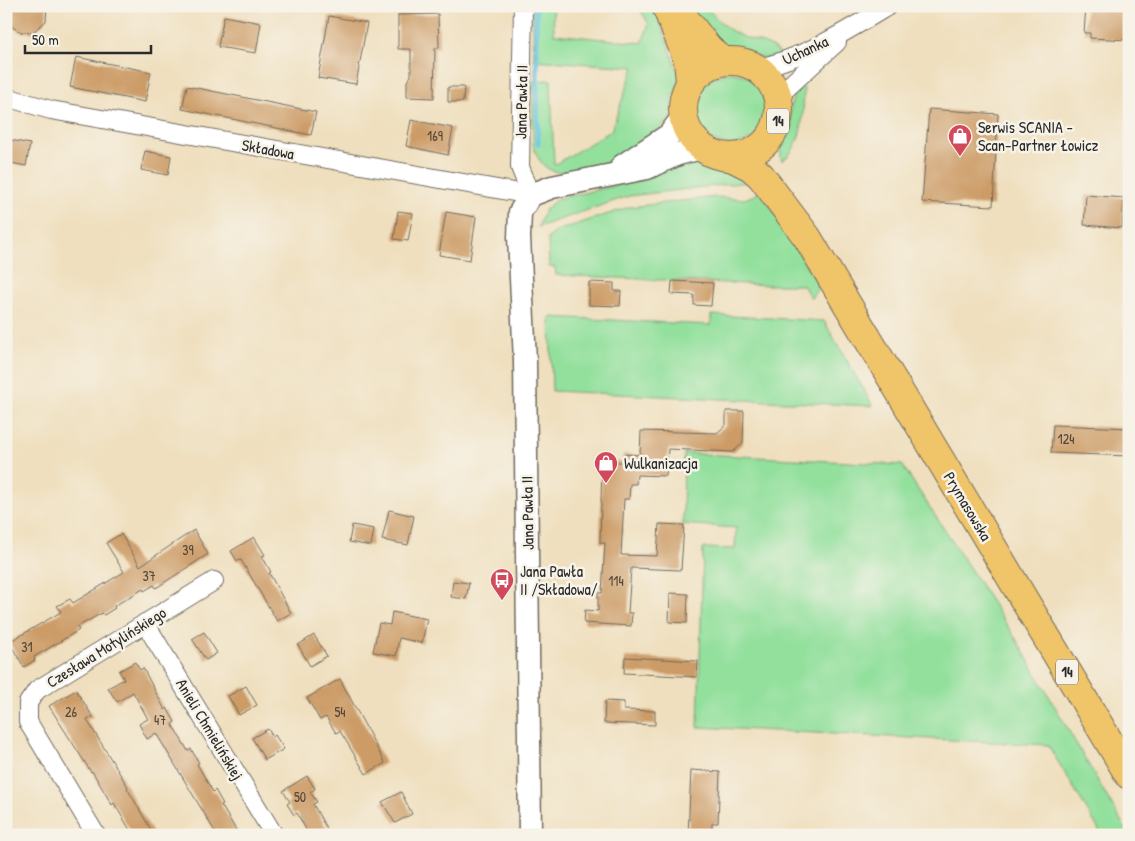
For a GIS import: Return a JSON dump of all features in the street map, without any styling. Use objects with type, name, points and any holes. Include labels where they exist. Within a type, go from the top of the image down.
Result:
[{"type":"main road","points":[[666,6],[688,60],[690,82]]},
{"type":"main road","points":[[675,6],[710,50],[723,61]]},
{"type":"main road","points":[[701,148],[689,135],[682,118],[683,99],[690,82],[704,68],[723,61],[740,61],[757,68]]},
{"type":"main road","name":"14","points":[[701,148],[716,156],[733,158],[756,150],[773,133],[778,121],[778,96],[770,80],[757,68]]},
{"type":"main road","name":"Prymasowska","points":[[773,133],[777,167],[808,237]]},
{"type":"main road","name":"Prymasowska","points":[[733,158],[751,167],[761,176],[808,237],[1129,775]]},
{"type":"street","name":"Jana Pawła II","points":[[523,6],[520,167],[531,195],[520,212],[519,223],[525,361],[530,835]]},
{"type":"street","name":"Uchanka","points":[[757,68],[789,59],[852,28],[888,6]]},
{"type":"street","name":"Uchanka","points":[[778,96],[852,28]]},
{"type":"street","name":"Składowa","points":[[6,97],[51,110],[531,195]]},
{"type":"street","points":[[604,176],[646,152],[669,135],[682,118]]},
{"type":"street","points":[[531,195],[552,187],[604,176],[625,174],[647,168],[678,154],[701,148]]},
{"type":"street","name":"Czesława Motylińskiego","points":[[96,835],[28,722],[28,703],[36,690],[214,581]]},
{"type":"street","name":"Anieli Chmielińskiej","points":[[146,623],[274,835]]},
{"type":"green space","points":[[532,6],[553,6],[554,34],[642,43],[649,24],[638,6],[654,6],[680,77],[673,100],[671,119],[635,149],[617,159],[565,173],[549,169],[537,156],[533,145],[533,81],[551,80],[554,165],[611,131],[634,67],[534,60]]},
{"type":"green space","points":[[685,6],[706,6],[729,29],[746,38],[774,48],[781,56],[764,58],[729,50]]},
{"type":"green space","points":[[738,73],[757,83],[765,95],[767,109],[765,123],[757,135],[745,143],[724,145],[705,135],[697,123],[695,102],[705,83],[717,75]]},
{"type":"green space","points":[[800,84],[804,89],[801,128],[795,147],[782,161],[781,146],[789,122],[793,98]]},
{"type":"green space","points":[[692,159],[733,169],[748,182],[629,196],[538,227],[545,210],[557,199],[614,186]]},
{"type":"green space","points":[[761,192],[818,284],[818,289],[811,298],[803,285],[556,275],[555,267],[549,267],[548,238],[559,230],[630,207],[715,197],[745,199]]},
{"type":"green space","points":[[711,315],[824,321],[873,406],[552,391],[550,317],[711,325]]},
{"type":"green space","points":[[684,453],[902,465],[1016,639],[1129,835],[1102,835],[1048,745],[698,727],[703,548],[735,549],[736,528],[683,524]]},
{"type":"building","points":[[7,6],[47,6],[46,21],[32,33],[21,32],[12,27],[7,17]]},
{"type":"building","points":[[1086,6],[1129,6],[1129,40],[1090,38],[1090,33],[1084,33]]},
{"type":"building","points":[[438,14],[439,48],[435,48],[434,98],[407,97],[407,81],[411,76],[411,49],[398,49],[398,15]]},
{"type":"building","points":[[224,16],[261,23],[256,53],[218,47]]},
{"type":"building","points":[[329,16],[367,23],[356,84],[318,78]]},
{"type":"building","points":[[76,57],[151,72],[145,102],[70,87]]},
{"type":"building","points":[[187,86],[316,112],[311,135],[182,109]]},
{"type":"building","points":[[448,87],[464,87],[463,102],[448,102]]},
{"type":"building","name":"Serwis SCANIA - Scan-Partner Łowicz","points":[[929,109],[998,114],[993,206],[922,202]]},
{"type":"building","points":[[411,120],[453,128],[448,155],[406,146]]},
{"type":"building","points":[[6,139],[30,144],[26,166],[6,162]]},
{"type":"building","points":[[145,151],[171,156],[168,175],[141,170]]},
{"type":"building","points":[[1086,195],[1124,198],[1122,228],[1084,225]]},
{"type":"building","points":[[398,211],[413,213],[408,241],[394,239]]},
{"type":"building","points":[[446,212],[476,217],[470,260],[439,255]]},
{"type":"building","points":[[672,281],[713,283],[711,306],[694,305],[694,295],[671,294]]},
{"type":"building","points":[[589,282],[614,283],[614,291],[621,291],[620,306],[589,305]]},
{"type":"building","points":[[726,411],[744,411],[743,443],[733,452],[668,449],[666,476],[637,475],[636,484],[630,484],[629,499],[624,499],[621,555],[657,556],[659,524],[684,525],[681,570],[631,568],[628,613],[632,613],[631,626],[584,623],[585,610],[598,611],[598,593],[602,593],[605,543],[600,543],[602,462],[623,462],[623,454],[640,455],[641,431],[717,433],[726,425]]},
{"type":"building","points":[[1053,425],[1129,428],[1129,456],[1051,453]]},
{"type":"building","points":[[389,510],[414,516],[408,545],[382,540]]},
{"type":"building","points":[[352,525],[374,529],[371,546],[349,542]]},
{"type":"building","points":[[194,530],[208,554],[156,588],[154,585],[144,591],[143,589],[114,606],[115,608],[104,615],[102,613],[77,627],[79,630],[34,657],[35,660],[24,667],[9,642],[61,612],[57,606],[70,599],[73,603],[124,572],[106,543],[121,534],[140,566]]},
{"type":"building","points":[[254,537],[265,555],[262,556],[271,572],[269,573],[291,613],[277,621],[241,560],[237,561],[231,551]]},
{"type":"building","points":[[453,581],[469,583],[466,599],[451,597]]},
{"type":"building","points":[[670,593],[688,594],[687,623],[669,622]]},
{"type":"building","points":[[392,612],[427,619],[422,643],[399,638],[396,656],[373,652],[379,623],[390,625]]},
{"type":"building","points":[[204,632],[217,653],[206,660],[192,639]]},
{"type":"building","points":[[314,635],[327,656],[310,666],[298,645]]},
{"type":"building","points":[[625,657],[698,661],[697,677],[624,673]]},
{"type":"building","points":[[135,662],[140,670],[143,668],[165,710],[167,708],[175,722],[172,724],[188,751],[191,749],[199,763],[197,764],[213,792],[215,790],[223,804],[221,805],[239,835],[217,835],[156,733],[147,739],[139,724],[148,719],[133,692],[117,702],[108,688],[124,679],[119,671]]},
{"type":"building","points":[[340,679],[385,763],[366,774],[340,731],[336,733],[326,717],[320,720],[307,698]]},
{"type":"building","points":[[246,686],[257,705],[239,715],[228,696]]},
{"type":"building","points":[[76,690],[93,717],[87,720],[128,787],[154,835],[133,835],[114,803],[112,805],[49,706]]},
{"type":"building","points":[[605,701],[624,702],[624,710],[655,711],[655,725],[604,723]]},
{"type":"building","points":[[268,729],[273,737],[275,735],[284,749],[265,760],[252,738]]},
{"type":"building","points":[[691,770],[720,772],[718,823],[712,823],[712,835],[688,835]]},
{"type":"building","points":[[307,776],[315,789],[310,792],[317,802],[313,804],[330,835],[309,835],[297,813],[294,815],[287,804],[290,802],[283,791]]},
{"type":"building","points":[[401,792],[412,814],[395,823],[382,802]]},
{"type":"waterway","points":[[536,6],[538,144]]},
{"type":"place","name":"Serwis SCANIA - Scan-Partner Łowicz","points":[[960,157]]},
{"type":"place","name":"Wulkanizacja","points":[[606,484]]},
{"type":"place","name":"Jana Pawła II /Składowa/","points":[[502,601]]}]
